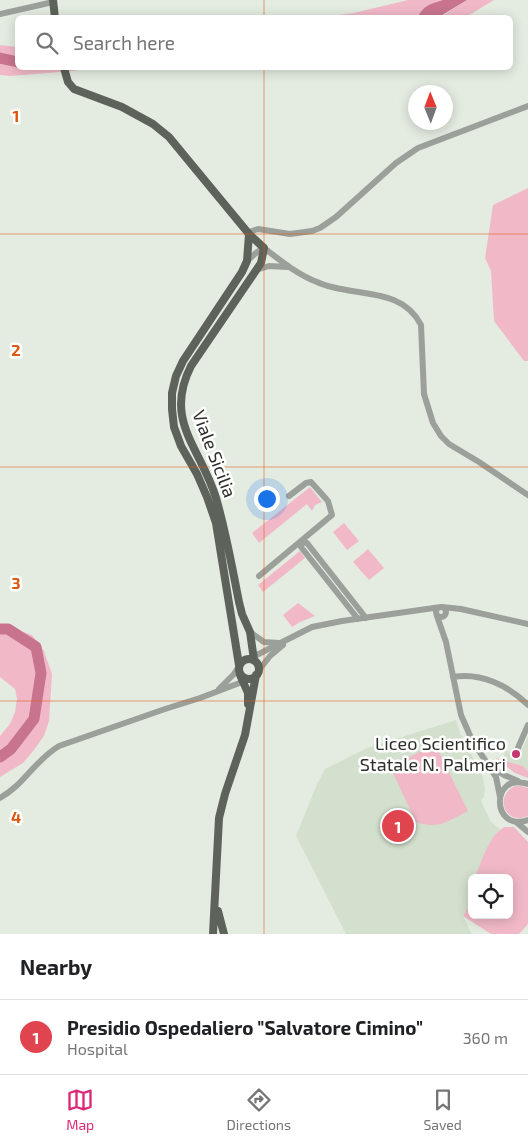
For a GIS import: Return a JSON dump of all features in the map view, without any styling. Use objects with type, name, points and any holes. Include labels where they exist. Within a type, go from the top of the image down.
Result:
[{"type":"main road","points":[[53,1],[55,15]]},
{"type":"main road","points":[[64,70],[70,86],[74,89],[122,106],[153,124],[169,137],[248,234],[264,248]]},
{"type":"main road","points":[[247,261],[248,234]]},
{"type":"main road","name":"Viale Sicilia","points":[[247,261],[242,272],[184,360],[176,376],[172,393],[172,410],[174,427],[182,446],[198,474],[216,523],[239,665],[250,676],[258,665],[252,659],[250,632],[240,608],[223,521],[205,469],[190,442],[184,424],[181,394],[184,379],[191,366],[261,263],[264,248]]},
{"type":"main road","points":[[239,665],[243,660],[252,659]]},
{"type":"main road","points":[[248,711],[250,676]]},
{"type":"main road","points":[[213,934],[219,818],[245,735],[250,676]]},
{"type":"main road","points":[[216,902],[224,934]]},
{"type":"street","points":[[0,14],[53,1]]},
{"type":"street","points":[[248,234],[258,229],[290,234],[320,228],[336,217],[396,163],[418,148],[528,106]]},
{"type":"street","points":[[247,261],[264,248],[288,267],[318,283],[335,288],[382,296],[399,302],[408,308],[420,325],[424,394],[433,424],[448,444],[528,495]]},
{"type":"street","points":[[256,270],[269,266],[288,267]]},
{"type":"street","points":[[259,576],[332,516],[328,501],[311,482],[306,483],[289,496]]},
{"type":"street","points":[[302,542],[307,543],[366,618]]},
{"type":"street","points":[[302,542],[301,547],[358,619]]},
{"type":"street","points":[[442,607],[437,610],[441,615],[461,715],[472,740],[496,777],[500,797]]},
{"type":"street","points":[[252,659],[312,627],[442,607],[461,609],[527,624]]},
{"type":"street","points":[[411,612],[441,615],[468,611]]},
{"type":"street","points":[[250,632],[264,642],[273,644],[283,643]]},
{"type":"street","points":[[0,798],[18,786],[46,754],[58,746],[215,693],[250,676],[289,640]]},
{"type":"street","points":[[215,693],[234,674],[239,665]]},
{"type":"street","points":[[454,677],[464,675],[499,684],[509,689],[528,705]]},
{"type":"street","points":[[518,748],[528,725]]},
{"type":"street","points":[[488,765],[504,775],[525,783]]},
{"type":"street","points":[[525,783],[515,782],[505,787],[499,804],[506,817],[515,821],[528,832]]},
{"type":"street","points":[[515,821],[528,820]]},
{"type":"shaded area","points":[[408,0],[443,0],[431,4],[419,15],[337,15],[354,13]]},
{"type":"shaded area","points":[[443,0],[467,0],[442,15],[419,15],[431,4]]},
{"type":"shaded area","points":[[467,0],[494,0],[469,15],[444,15]]},
{"type":"shaded area","points":[[0,45],[15,47],[15,70],[78,70],[10,76],[0,75]]},
{"type":"shaded area","points":[[528,188],[528,361],[524,361],[494,321],[491,271],[485,258],[493,205]]},
{"type":"shaded area","points":[[310,487],[322,502],[315,505],[312,511],[307,504],[259,543],[252,533]]},
{"type":"shaded area","points":[[344,523],[359,541],[347,550],[333,532]]},
{"type":"shaded area","points":[[368,549],[384,568],[369,580],[353,562]]},
{"type":"shaded area","points":[[300,551],[305,558],[263,592],[258,585]]},
{"type":"shaded area","points":[[298,603],[315,616],[292,627],[283,615]]},
{"type":"shaded area","points":[[0,624],[32,635],[44,651],[52,674],[49,721],[44,736],[23,763],[0,777],[0,736],[10,724],[15,712],[17,699],[15,689],[0,677]]},
{"type":"shaded area","points":[[456,720],[460,733],[483,777],[485,789],[484,797],[481,801],[491,822],[500,829],[488,846],[477,874],[468,874],[468,907],[463,916],[472,934],[346,934],[296,836],[325,769],[367,748]]},
{"type":"shaded area","name":"Liceo Scientifico Statale N. Palmeri","points":[[528,736],[528,771],[523,766],[503,760],[505,751],[521,752]]},
{"type":"shaded area","points":[[435,744],[468,811],[449,821],[431,825],[416,822],[390,767]]},
{"type":"shaded area","points":[[495,758],[523,766],[528,771],[528,778],[515,773]]},
{"type":"shaded area","points":[[515,786],[528,788],[528,816],[514,817],[508,814],[505,809],[505,797],[508,791]]},
{"type":"shaded area","points":[[505,827],[514,827],[528,842],[528,924],[519,934],[491,934],[463,916],[468,907],[468,919],[513,919],[513,874],[477,874],[490,842]]},
{"type":"waterway","points":[[0,58],[15,61]]},
{"type":"waterway","points":[[0,629],[8,629],[36,647],[41,673],[34,719],[11,749],[0,757]]},
{"type":"place","name":"Liceo Scientifico Statale N. Palmeri","points":[[516,754]]},
{"type":"place","name":"Presidio Ospedaliero \"Salvatore Cimino\"","points":[[398,826]]}]
